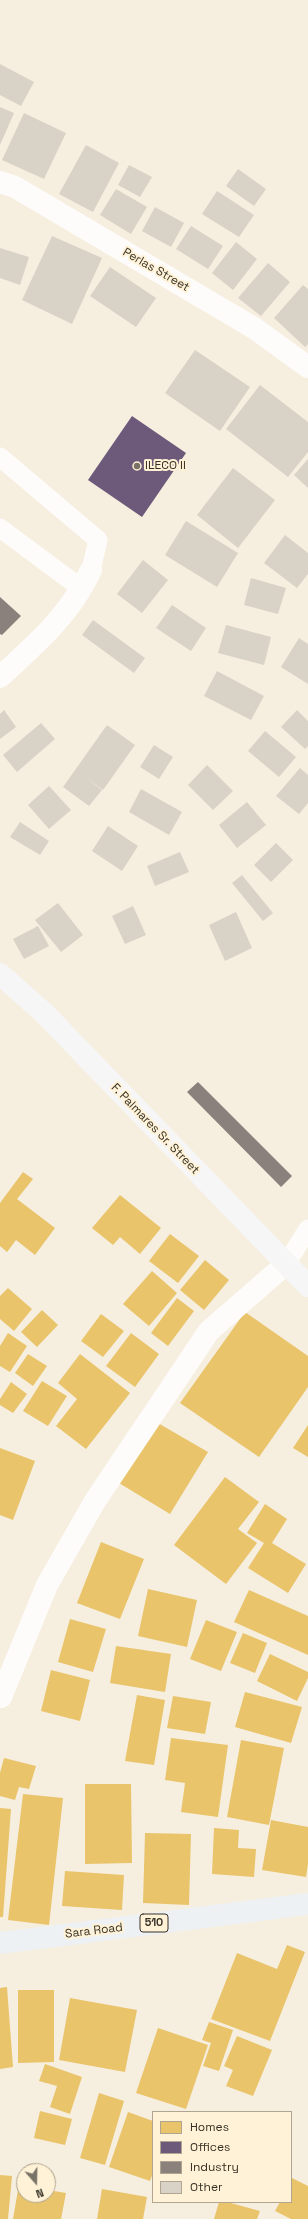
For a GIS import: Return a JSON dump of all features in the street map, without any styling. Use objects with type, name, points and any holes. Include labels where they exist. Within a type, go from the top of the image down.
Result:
[{"type":"main road","name":"F. Palmares Sr. Street","points":[[0,974],[44,1014],[308,1286]]},
{"type":"main road","name":"Sara Road","points":[[0,1943],[308,1904]]},
{"type":"street","name":"Perlas Street","points":[[0,182],[14,187],[254,328],[308,367]]},
{"type":"street","points":[[0,677],[53,628],[87,579]]},
{"type":"street","points":[[1,1697],[47,1585],[95,1501],[209,1331],[286,1264]]},
{"type":"lane","points":[[0,457],[98,540],[87,579],[0,528]]},
{"type":"lane","points":[[286,1264],[308,1229]]},
{"type":"building: Homes","points":[[23,1172],[33,1179],[17,1199],[55,1228],[35,1255],[16,1240],[7,1252],[0,1246],[0,1203]]},
{"type":"building: Homes","points":[[120,1195],[161,1228],[140,1254],[120,1237],[113,1245],[92,1228]]},
{"type":"building: Homes","points":[[170,1234],[199,1256],[178,1283],[149,1261]]},
{"type":"building: Homes","points":[[205,1260],[229,1280],[204,1310],[180,1290]]},
{"type":"building: Homes","points":[[152,1271],[177,1293],[149,1326],[123,1304]]},
{"type":"building: Homes","points":[[8,1288],[32,1309],[14,1331],[0,1319],[0,1296]]},
{"type":"building: Homes","points":[[177,1298],[194,1311],[168,1346],[151,1333]]},
{"type":"building: Homes","points":[[42,1310],[58,1325],[37,1347],[21,1332]]},
{"type":"building: Homes","points":[[245,1312],[308,1356],[308,1387],[259,1457],[180,1403]]},
{"type":"building: Homes","points":[[101,1314],[124,1331],[103,1357],[81,1341]]},
{"type":"building: Homes","points":[[8,1333],[27,1346],[10,1372],[0,1366],[0,1346]]},
{"type":"building: Homes","points":[[131,1333],[159,1354],[135,1387],[106,1366]]},
{"type":"building: Homes","points":[[28,1354],[47,1366],[33,1386],[15,1373]]},
{"type":"building: Homes","points":[[80,1354],[130,1393],[86,1449],[56,1426],[77,1399],[58,1383]]},
{"type":"building: Homes","points":[[42,1381],[67,1396],[48,1426],[23,1411]]},
{"type":"building: Homes","points":[[11,1382],[27,1394],[13,1413],[0,1405],[0,1399]]},
{"type":"building: Homes","points":[[151,1419],[208,1452],[170,1514],[114,1480]]},
{"type":"building: Homes","points":[[308,1425],[308,1457],[293,1448]]},
{"type":"building: Homes","points":[[0,1448],[35,1461],[13,1520],[0,1515]]},
{"type":"building: Homes","points":[[225,1477],[259,1502],[238,1529],[257,1543],[226,1584],[174,1545]]},
{"type":"building: Homes","points":[[265,1504],[287,1519],[272,1543],[306,1564],[288,1593],[248,1568],[264,1543],[247,1533]]},
{"type":"building: Homes","points":[[101,1542],[144,1559],[120,1619],[77,1603]]},
{"type":"building: Homes","points":[[148,1589],[197,1600],[187,1647],[138,1636]]},
{"type":"building: Homes","points":[[249,1590],[308,1616],[308,1655],[234,1622]]},
{"type":"building: Homes","points":[[70,1619],[106,1629],[93,1672],[58,1662]]},
{"type":"building: Homes","points":[[206,1620],[237,1632],[221,1671],[190,1659]]},
{"type":"building: Homes","points":[[243,1633],[267,1643],[255,1673],[230,1663]]},
{"type":"building: Homes","points":[[116,1646],[171,1654],[165,1692],[110,1683]]},
{"type":"building: Homes","points":[[270,1654],[308,1672],[308,1678],[297,1701],[257,1681]]},
{"type":"building: Homes","points":[[51,1670],[90,1680],[80,1721],[41,1711]]},
{"type":"building: Homes","points":[[245,1692],[302,1707],[291,1743],[235,1727]]},
{"type":"building: Homes","points":[[137,1695],[165,1700],[154,1765],[125,1761]]},
{"type":"building: Homes","points":[[173,1696],[211,1702],[205,1734],[167,1728]]},
{"type":"building: Homes","points":[[171,1738],[228,1745],[218,1817],[181,1812],[185,1783],[165,1780]]},
{"type":"building: Homes","points":[[241,1740],[284,1748],[269,1825],[227,1817]]},
{"type":"building: Homes","points":[[4,1758],[36,1766],[29,1789],[19,1787],[15,1800],[0,1796],[0,1773]]},
{"type":"building: Homes","points":[[85,1784],[131,1784],[132,1863],[85,1864]]},
{"type":"building: Homes","points":[[23,1794],[63,1798],[49,1925],[8,1920]]},
{"type":"building: Homes","points":[[0,1808],[11,1809],[3,1917],[0,1917]]},
{"type":"building: Homes","points":[[271,1820],[308,1827],[308,1864],[306,1877],[262,1870]]},
{"type":"building: Homes","points":[[214,1828],[239,1830],[238,1848],[256,1849],[254,1877],[212,1874]]},
{"type":"building: Homes","points":[[145,1833],[191,1834],[189,1905],[143,1903]]},
{"type":"building: Homes","points":[[65,1871],[124,1875],[122,1910],[62,1906]]},
{"type":"building: Homes","points":[[287,1945],[305,1952],[270,2041],[211,2019],[237,1953],[277,1969]]},
{"type":"building: Homes","points":[[7,1987],[13,2067],[0,2069],[0,1988]]},
{"type":"building: Homes","points":[[18,1990],[54,1990],[54,2062],[18,2063]]},
{"type":"building: Homes","points":[[70,1998],[137,2010],[125,2072],[59,2060]]},
{"type":"building: Homes","points":[[209,2022],[233,2030],[219,2071],[203,2066],[211,2043],[202,2040]]},
{"type":"building: Homes","points":[[158,2028],[208,2045],[186,2109],[136,2093]]},
{"type":"building: Homes","points":[[237,2036],[272,2050],[253,2096],[226,2086],[233,2070],[224,2066]]},
{"type":"building: Homes","points":[[45,2064],[82,2077],[70,2114],[50,2107],[57,2086],[39,2081]]},
{"type":"building: Homes","points":[[99,2093],[124,2101],[105,2165],[80,2158]]},
{"type":"building: Homes","points":[[40,2111],[72,2119],[65,2145],[34,2138]]},
{"type":"building: Homes","points":[[128,2112],[152,2121],[152,2176],[150,2181],[109,2167]]},
{"type":"building: Homes","points":[[0,2175],[12,2176],[8,2219],[0,2219]]},
{"type":"building: Homes","points":[[292,2178],[308,2186],[308,2219],[291,2219],[275,2211],[279,2203],[292,2203]]},
{"type":"building: Homes","points":[[102,2189],[147,2197],[143,2219],[97,2219]]},
{"type":"building: Homes","points":[[56,2191],[66,2193],[61,2219],[13,2219],[16,2202],[16,2203],[56,2203]]},
{"type":"building: Homes","points":[[219,2203],[231,2203],[260,2211],[257,2219],[214,2219]]},
{"type":"building: Offices","name":"ILECO II","points":[[132,416],[186,453],[142,517],[88,480]]},
{"type":"building: Industry","points":[[0,597],[21,616],[2,635],[0,634]]},
{"type":"building: Industry","points":[[198,1082],[292,1176],[281,1187],[187,1092]]},
{"type":"building: Other","points":[[0,64],[34,82],[21,106],[0,95]]},
{"type":"building: Other","points":[[0,107],[14,113],[0,145]]},
{"type":"building: Other","points":[[24,113],[66,133],[44,179],[2,160]]},
{"type":"building: Other","points":[[86,145],[119,163],[93,212],[59,194]]},
{"type":"building: Other","points":[[129,165],[152,177],[140,197],[118,185]]},
{"type":"building: Other","points":[[238,169],[266,189],[254,206],[226,186]]},
{"type":"building: Other","points":[[116,189],[147,207],[131,234],[100,215]]},
{"type":"building: Other","points":[[217,191],[254,215],[239,237],[202,214]]},
{"type":"building: Other","points":[[155,207],[184,223],[171,247],[142,231]]},
{"type":"building: Other","points":[[191,226],[223,246],[208,269],[176,249]]},
{"type":"building: Other","points":[[52,236],[102,258],[72,324],[22,300]]},
{"type":"building: Other","points":[[236,242],[257,259],[233,290],[212,273]]},
{"type":"building: Other","points":[[0,248],[29,257],[20,285],[0,278]]},
{"type":"building: Other","points":[[268,263],[290,282],[261,316],[238,298]]},
{"type":"building: Other","points":[[110,267],[156,298],[136,327],[90,296]]},
{"type":"building: Other","points":[[303,285],[308,289],[308,344],[305,347],[274,318]]},
{"type":"building: Other","points":[[195,350],[250,387],[220,431],[165,393]]},
{"type":"building: Other","points":[[260,385],[308,422],[308,452],[288,477],[226,429]]},
{"type":"building: Other","points":[[308,459],[308,488],[294,475]]},
{"type":"building: Other","points":[[233,468],[275,500],[238,548],[197,515]]},
{"type":"building: Other","points":[[186,521],[238,553],[217,587],[165,555]]},
{"type":"building: Other","points":[[285,535],[308,553],[308,574],[297,588],[264,563]]},
{"type":"building: Other","points":[[143,560],[168,580],[142,613],[117,594]]},
{"type":"building: Other","points":[[251,578],[286,588],[278,614],[244,605]]},
{"type":"building: Other","points":[[172,605],[206,628],[191,651],[156,628]]},
{"type":"building: Other","points":[[93,620],[145,658],[134,673],[82,635]]},
{"type":"building: Other","points":[[226,625],[271,637],[264,665],[218,653]]},
{"type":"building: Other","points":[[299,638],[308,644],[308,684],[281,667]]},
{"type":"building: Other","points":[[217,671],[264,696],[251,720],[204,696]]},
{"type":"building: Other","points":[[4,710],[16,727],[0,739],[0,714]]},
{"type":"building: Other","points":[[297,710],[308,721],[308,746],[305,749],[281,727]]},
{"type":"building: Other","points":[[41,723],[55,739],[17,772],[3,755]]},
{"type":"building: Other","points":[[107,725],[135,745],[103,790],[87,778],[102,790],[89,806],[63,787]]},
{"type":"building: Other","points":[[265,731],[296,757],[279,777],[248,751]]},
{"type":"building: Other","points":[[154,745],[173,757],[159,779],[140,767]]},
{"type":"building: Other","points":[[207,765],[233,791],[213,810],[188,785]]},
{"type":"building: Other","points":[[300,768],[308,775],[308,803],[299,814],[276,796]]},
{"type":"building: Other","points":[[49,786],[71,810],[49,829],[28,805]]},
{"type":"building: Other","points":[[141,789],[182,812],[169,835],[129,812]]},
{"type":"building: Other","points":[[247,802],[266,825],[237,848],[219,825]]},
{"type":"building: Other","points":[[20,822],[49,841],[40,855],[10,837]]},
{"type":"building: Other","points":[[108,826],[138,846],[122,871],[92,851]]},
{"type":"building: Other","points":[[276,843],[293,860],[271,882],[254,865]]},
{"type":"building: Other","points":[[180,852],[189,872],[155,886],[147,866]]},
{"type":"building: Other","points":[[242,875],[273,913],[263,921],[232,883]]},
{"type":"building: Other","points":[[58,903],[83,935],[61,952],[35,920]]},
{"type":"building: Other","points":[[133,906],[146,935],[125,944],[112,916]]},
{"type":"building: Other","points":[[236,912],[252,948],[225,961],[209,925]]},
{"type":"building: Other","points":[[38,926],[49,946],[24,959],[13,939]]},
{"type":"place","name":"ILECO II","points":[[137,466]]}]
